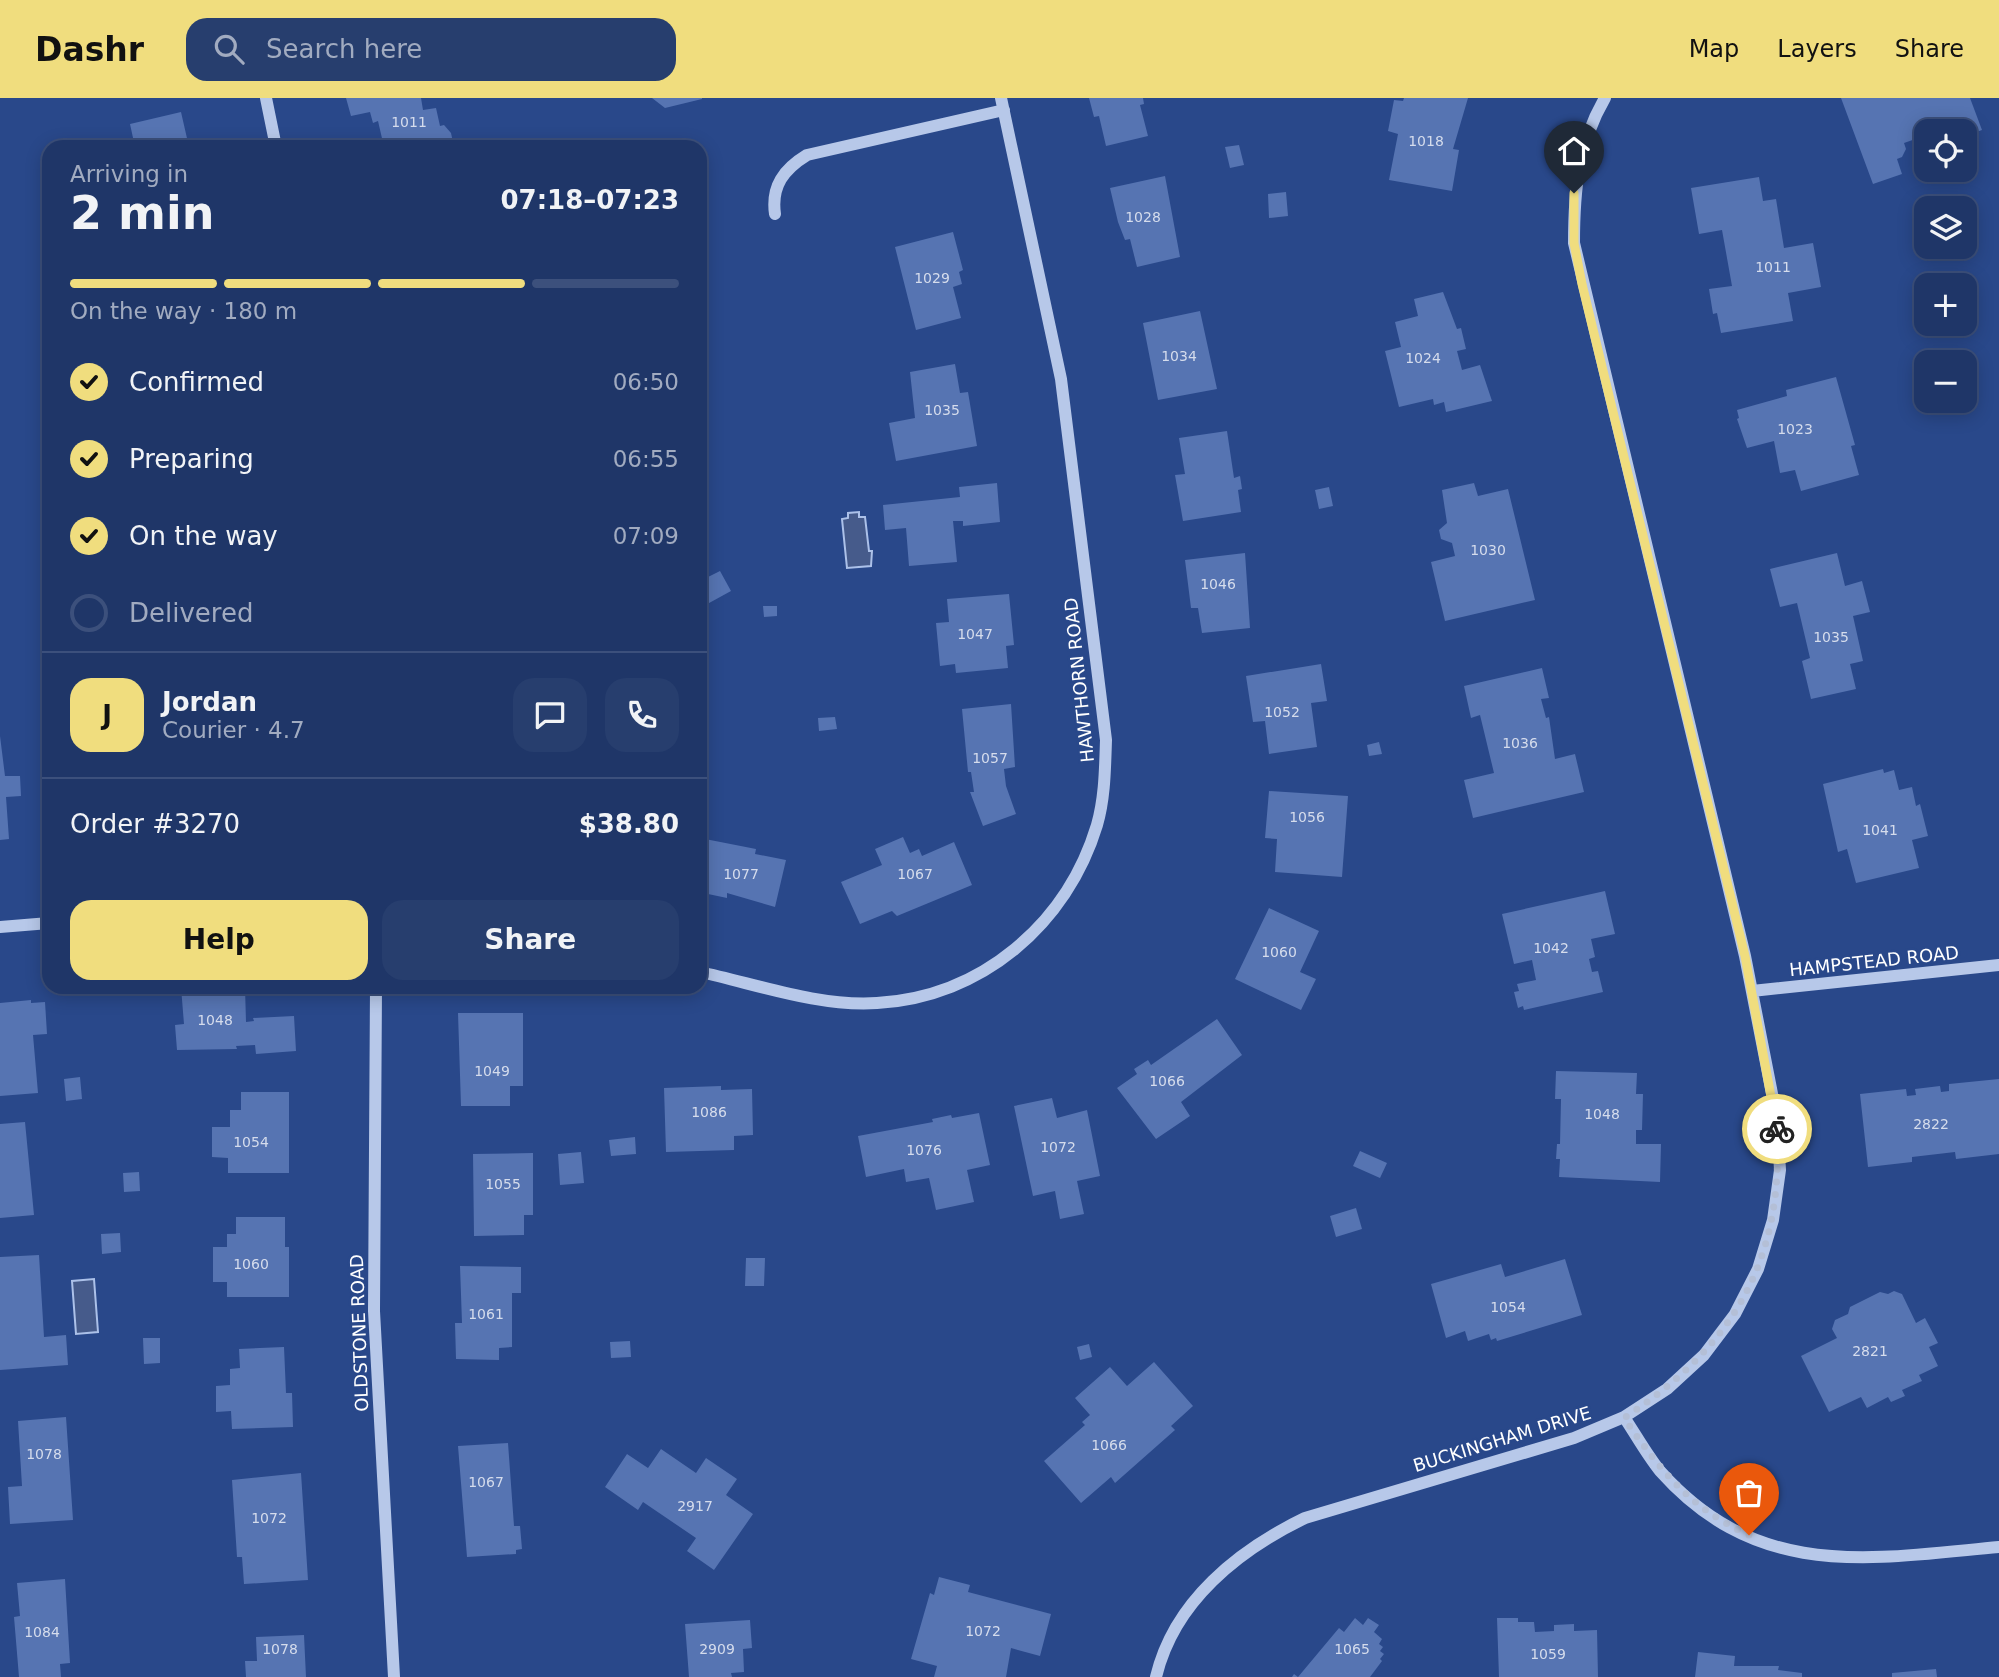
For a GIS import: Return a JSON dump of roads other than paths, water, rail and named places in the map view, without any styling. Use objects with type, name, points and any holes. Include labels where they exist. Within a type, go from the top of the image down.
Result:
[{"type":"street","points":[[266,98],[275,140]]},
{"type":"street","name":"BUCKINGHAM DRIVE","points":[[1156,1677],[1174,1633],[1197,1598],[1231,1561],[1266,1536],[1305,1518],[1574,1438],[1624,1418],[1667,1389],[1704,1354],[1735,1314],[1758,1269],[1773,1220],[1780,1170],[1777,1119],[1752,991],[1574,243],[1574,193],[1581,151],[1605,98]]},
{"type":"street","points":[[775,214],[776,187],[788,167],[807,155],[1003,104]]},
{"type":"street","name":"HAWTHORN ROAD","points":[[707,974],[827,1000],[875,1003],[916,998],[962,983],[998,964],[1030,938],[1057,906],[1080,871],[1098,823],[1105,782],[1106,740],[1061,379],[1003,104]]},
{"type":"street","points":[[0,928],[42,924]]},
{"type":"street","name":"HAMPSTEAD ROAD","points":[[1752,991],[1999,965]]},
{"type":"street","name":"OLDSTONE ROAD","points":[[376,994],[374,1311],[394,1677]]},
{"type":"street","points":[[1624,1418],[1659,1469],[1692,1501],[1729,1526],[1770,1545],[1813,1556],[1858,1559],[1999,1547]]},
{"type":"water","points":[[859,512],[859,517],[865,517],[869,551],[872,551],[871,566],[847,568],[842,519],[848,518],[848,513]]},
{"type":"water","points":[[94,1279],[98,1332],[76,1334],[72,1281]]}]
